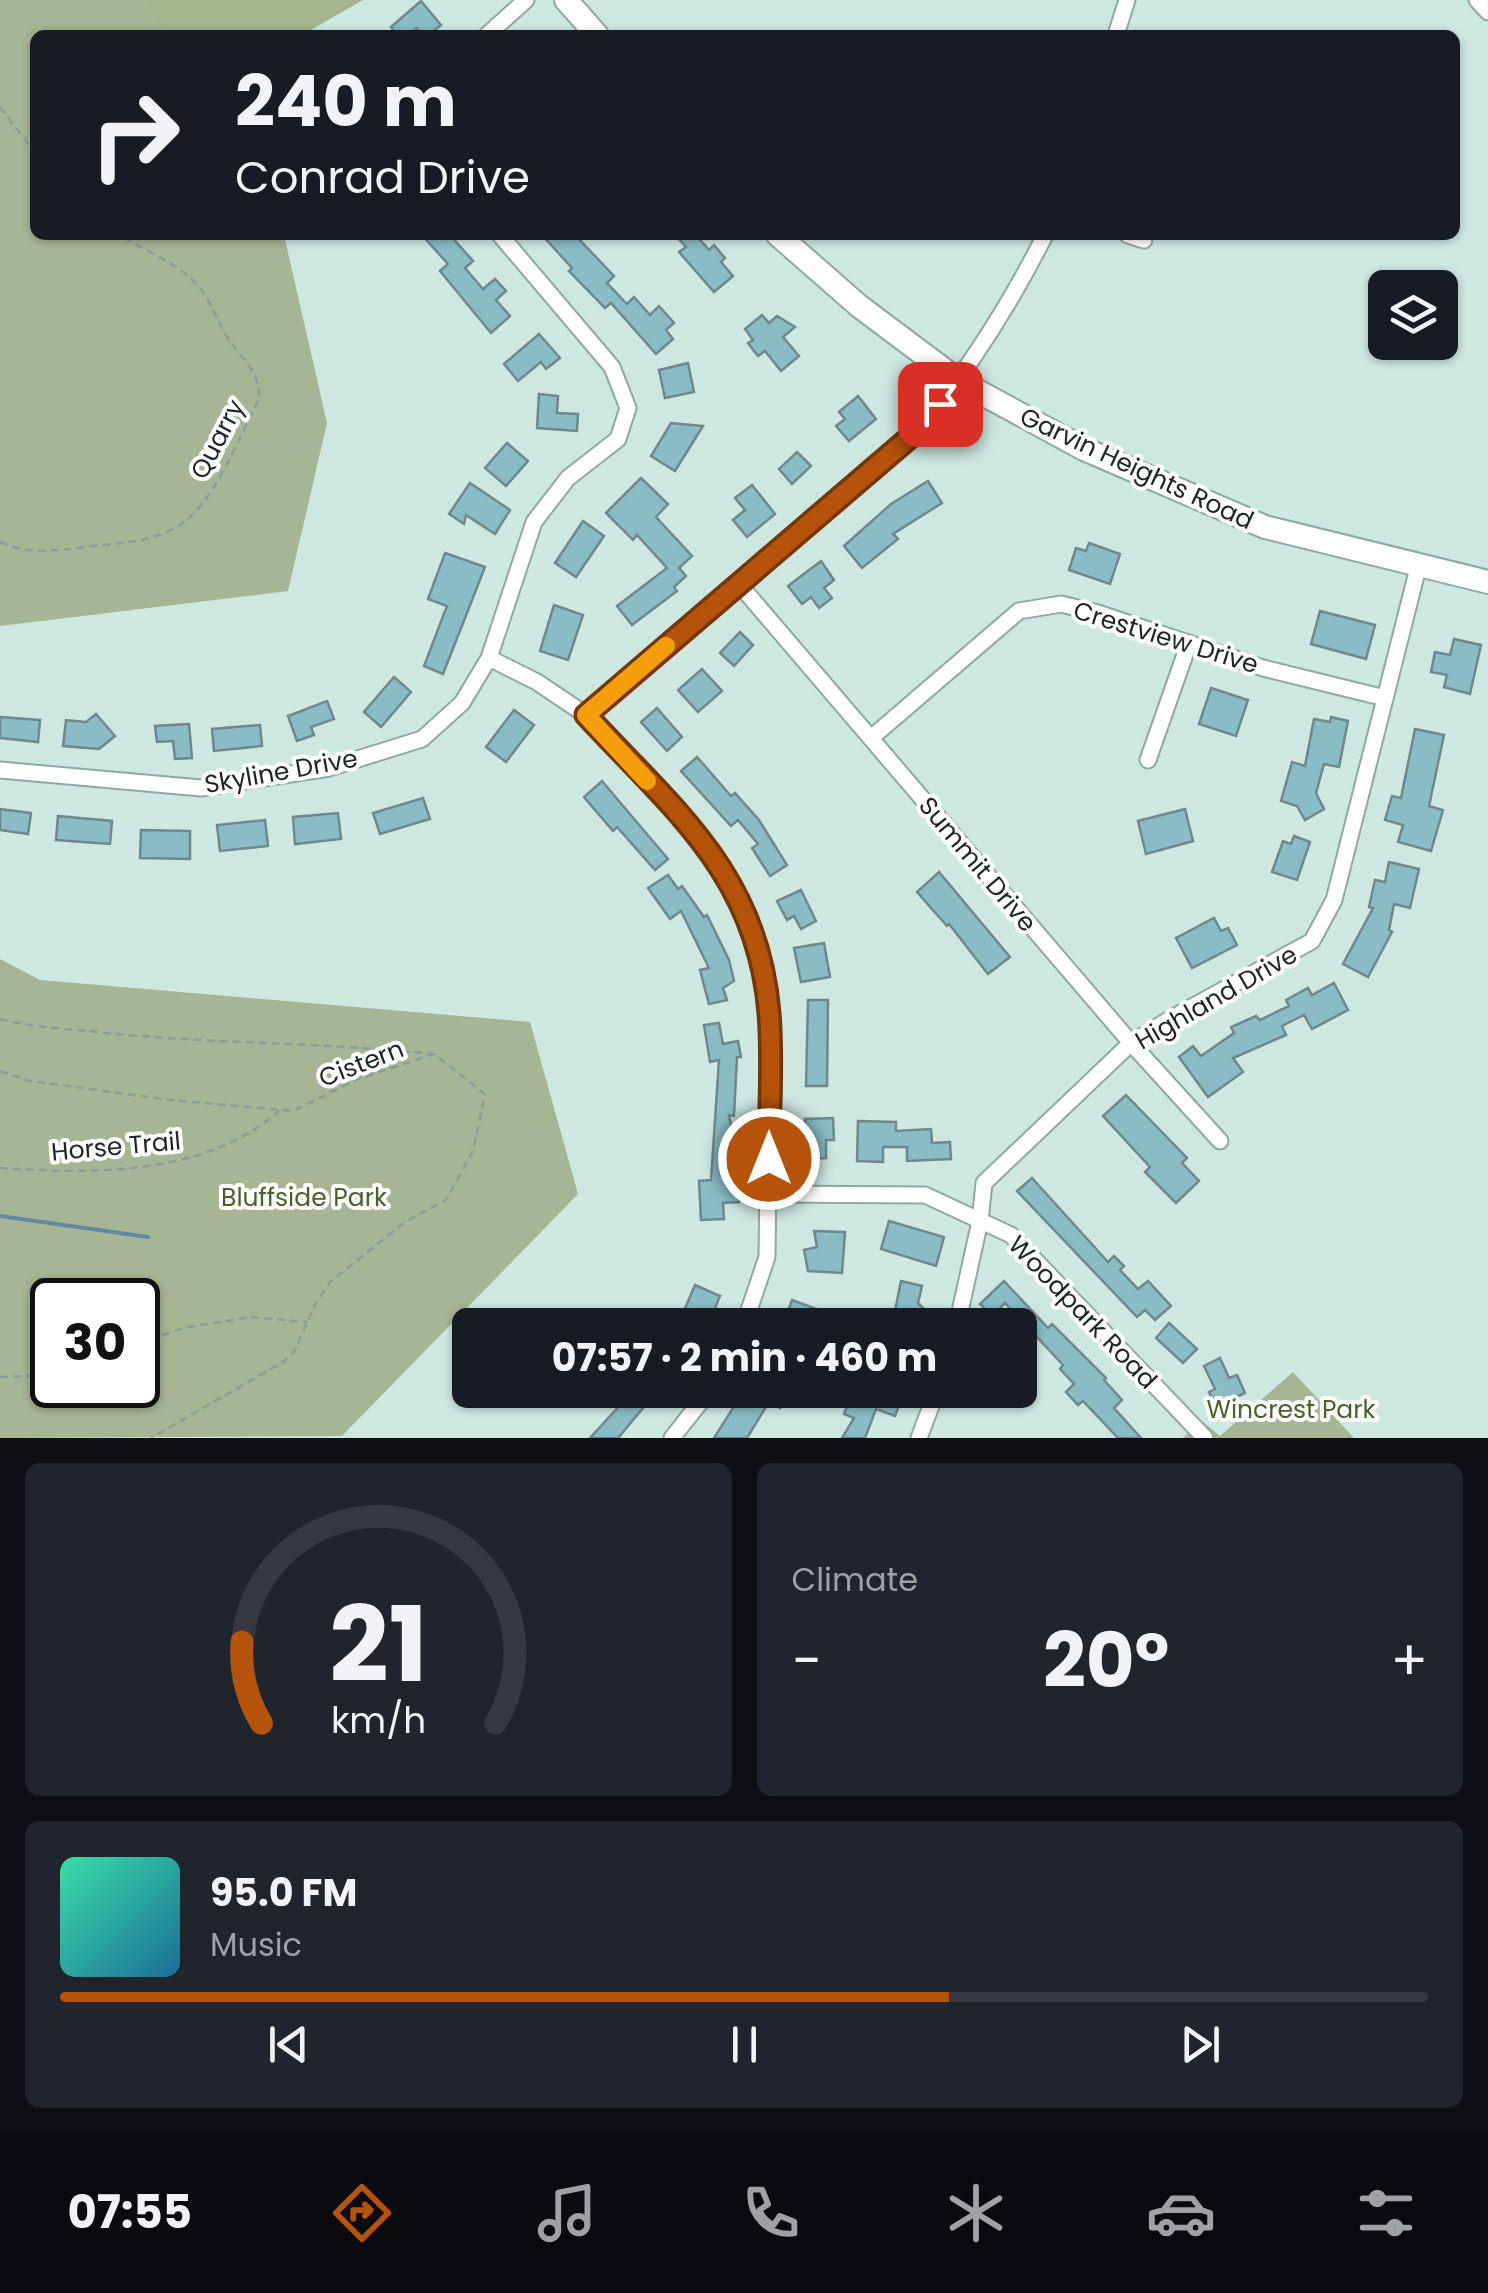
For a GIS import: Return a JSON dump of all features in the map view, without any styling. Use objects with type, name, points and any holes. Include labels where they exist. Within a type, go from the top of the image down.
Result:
[{"type":"main road","points":[[566,0],[593,30]]},
{"type":"main road","name":"Garvin Heights Road","points":[[784,240],[859,306],[958,382],[1084,449],[1264,527],[1488,582]]},
{"type":"street","points":[[493,30],[526,0]]},
{"type":"street","points":[[1118,30],[1127,0]]},
{"type":"street","points":[[1477,0],[1488,12]]},
{"type":"street","name":"Skyline Drive","points":[[0,770],[201,788],[329,768],[422,739],[462,703],[489,658],[534,522],[568,478],[618,440],[628,408],[612,367],[504,240]]},
{"type":"street","points":[[586,715],[922,427],[958,382],[1042,240]]},
{"type":"street","name":"Highland Drive","points":[[961,1308],[980,1221],[984,1183],[1131,1043],[1312,941],[1334,900],[1419,564]]},
{"type":"street","name":"Summit Drive","points":[[739,584],[1131,1043],[1220,1141]]},
{"type":"street","name":"Crestview Drive","points":[[871,738],[1019,610],[1061,604],[1264,668],[1385,698]]},
{"type":"street","points":[[1148,760],[1189,643]]},
{"type":"street","points":[[489,658],[537,682],[586,715],[718,860],[744,908],[762,963],[770,1016],[767,1257],[750,1308]]},
{"type":"street","name":"Woodpark Road","points":[[769,1194],[925,1195],[1011,1235],[1205,1438]]},
{"type":"street","points":[[672,1438],[696,1408]]},
{"type":"street","points":[[920,1438],[931,1408]]},
{"type":"path","points":[[0,107],[30,146]]},
{"type":"path","name":"Quarry","points":[[0,542],[12,548],[44,552],[142,540],[173,530],[188,520],[212,490],[259,399],[260,385],[252,368],[228,338],[198,285],[128,240]]},
{"type":"path","points":[[0,1018],[162,1038],[434,1054]]},
{"type":"path","name":"Cistern","points":[[0,1070],[30,1081],[292,1111],[358,1078],[434,1054],[484,1094],[473,1151],[446,1200],[405,1222],[330,1282],[307,1322]]},
{"type":"path","name":"Horse Trail","points":[[0,1168],[136,1167],[205,1155],[254,1133],[280,1110]]},
{"type":"path","points":[[151,1438],[284,1362],[294,1352],[307,1322],[251,1316],[183,1328],[160,1336]]},
{"type":"path","points":[[0,1377],[30,1376]]},
{"type":"green space","points":[[0,0],[229,0],[236,30],[30,30],[30,240],[285,240],[327,423],[288,591],[0,626]]},
{"type":"green space","points":[[148,0],[363,0],[311,30],[167,30],[155,22]]},
{"type":"green space","name":"Bluffside Park","points":[[0,959],[40,980],[530,1022],[578,1194],[467,1308],[452,1308],[452,1323],[342,1436],[0,1438]]},
{"type":"green space","name":"Wincrest Park","points":[[1293,1372],[1354,1438],[1183,1438],[1203,1422],[1220,1436]]},
{"type":"building","points":[[421,1],[441,25],[435,30],[391,27]]},
{"type":"building","points":[[426,240],[454,240],[473,261],[465,268],[483,289],[495,279],[506,291],[496,300],[510,316],[491,333],[440,271],[448,264]]},
{"type":"building","points":[[547,240],[580,240],[614,276],[607,283],[627,304],[634,297],[650,315],[659,306],[674,323],[666,330],[673,339],[656,354],[611,303],[605,308],[569,271],[572,268]]},
{"type":"building","points":[[680,240],[700,240],[709,250],[714,245],[733,276],[714,292],[679,252],[686,247]]},
{"type":"building","points":[[762,315],[769,323],[777,316],[795,327],[783,337],[799,356],[781,371],[765,351],[758,356],[748,343],[753,340],[745,329]]},
{"type":"building","points":[[539,334],[560,358],[546,369],[541,362],[518,381],[504,364]]},
{"type":"building","points":[[688,363],[694,392],[665,398],[659,370]]},
{"type":"building","points":[[539,394],[558,396],[557,413],[578,414],[577,431],[537,428]]},
{"type":"building","points":[[858,396],[876,419],[849,441],[836,426],[845,419],[839,412]]},
{"type":"building","points":[[671,423],[703,426],[675,471],[651,456]]},
{"type":"building","points":[[507,443],[528,461],[506,486],[485,468]]},
{"type":"building","points":[[797,452],[811,466],[792,484],[779,469]]},
{"type":"building","points":[[641,478],[668,504],[656,517],[692,556],[679,568],[686,576],[674,587],[677,591],[632,625],[617,606],[667,568],[637,535],[633,540],[606,513]]},
{"type":"building","points":[[928,481],[942,503],[893,534],[898,539],[862,568],[844,546],[891,504]]},
{"type":"building","points":[[470,483],[510,510],[495,534],[466,515],[464,524],[449,514]]},
{"type":"building","points":[[752,485],[775,514],[747,537],[733,520],[745,510],[735,498]]},
{"type":"building","points":[[583,521],[604,536],[576,577],[555,563]]},
{"type":"building","points":[[1089,543],[1120,554],[1110,584],[1069,570],[1076,548],[1086,551]]},
{"type":"building","points":[[445,553],[485,567],[443,674],[424,666],[447,606],[428,599]]},
{"type":"building","points":[[821,561],[834,580],[824,588],[832,598],[819,608],[811,597],[802,604],[788,586]]},
{"type":"building","points":[[554,605],[583,615],[568,660],[540,651]]},
{"type":"building","points":[[1320,611],[1375,625],[1366,659],[1311,644]]},
{"type":"building","points":[[740,632],[753,645],[734,666],[720,653]]},
{"type":"building","points":[[1454,639],[1481,645],[1470,694],[1444,687],[1447,675],[1431,672],[1435,652],[1450,655]]},
{"type":"building","points":[[702,669],[722,691],[698,712],[678,690]]},
{"type":"building","points":[[394,677],[411,692],[381,727],[364,712]]},
{"type":"building","points":[[1211,688],[1248,700],[1236,736],[1199,724]]},
{"type":"building","points":[[327,701],[334,719],[311,727],[314,735],[297,741],[288,716]]},
{"type":"building","points":[[657,708],[682,737],[667,751],[641,722]]},
{"type":"building","points":[[514,710],[534,725],[506,762],[486,747]]},
{"type":"building","points":[[96,714],[115,736],[99,749],[63,746],[66,720],[86,722]]},
{"type":"building","points":[[0,717],[40,720],[38,742],[0,738]]},
{"type":"building","points":[[1331,717],[1348,721],[1339,767],[1324,764],[1316,793],[1324,809],[1305,820],[1297,806],[1281,801],[1292,762],[1305,766],[1314,719],[1330,722]]},
{"type":"building","points":[[189,724],[192,758],[175,759],[173,741],[157,742],[155,726]]},
{"type":"building","points":[[260,725],[262,746],[214,751],[212,729]]},
{"type":"building","points":[[1415,729],[1444,735],[1429,806],[1443,810],[1431,851],[1398,842],[1403,825],[1385,820],[1392,796],[1401,798]]},
{"type":"building","points":[[697,757],[731,796],[735,793],[759,820],[787,865],[770,876],[752,848],[758,844],[738,820],[731,826],[681,771]]},
{"type":"building","points":[[602,781],[668,859],[655,870],[584,797]]},
{"type":"building","points":[[423,798],[430,819],[380,834],[373,813]]},
{"type":"building","points":[[0,809],[31,813],[28,834],[0,830]]},
{"type":"building","points":[[1185,809],[1193,841],[1146,854],[1138,821]]},
{"type":"building","points":[[338,813],[341,839],[295,844],[293,817]]},
{"type":"building","points":[[58,816],[112,821],[110,844],[56,840]]},
{"type":"building","points":[[265,820],[268,846],[220,851],[217,825]]},
{"type":"building","points":[[141,830],[190,831],[190,859],[140,858]]},
{"type":"building","points":[[1294,836],[1310,842],[1297,880],[1272,872],[1283,841],[1291,844]]},
{"type":"building","points":[[1389,862],[1419,869],[1410,908],[1394,904],[1389,930],[1392,932],[1368,977],[1343,964],[1373,908],[1369,907],[1375,880],[1385,882]]},
{"type":"building","points":[[939,872],[1010,957],[988,974],[949,924],[917,892]]},
{"type":"building","points":[[668,875],[678,889],[682,886],[704,917],[707,915],[729,960],[734,981],[723,988],[727,1000],[709,1004],[700,970],[709,968],[681,911],[670,919],[648,888]]},
{"type":"building","points":[[801,890],[816,921],[801,929],[794,916],[787,920],[777,901]]},
{"type":"building","points":[[1214,918],[1221,931],[1228,928],[1237,945],[1192,968],[1176,938]]},
{"type":"building","points":[[824,943],[830,977],[801,982],[794,948]]},
{"type":"building","points":[[1334,983],[1348,1010],[1312,1029],[1304,1015],[1282,1026],[1286,1035],[1233,1058],[1243,1072],[1208,1097],[1179,1057],[1193,1046],[1201,1056],[1234,1033],[1231,1027],[1256,1016],[1260,1020],[1289,1006],[1286,1000],[1308,988],[1312,995]]},
{"type":"building","points":[[808,1000],[828,1000],[827,1086],[806,1086]]},
{"type":"building","points":[[719,1023],[723,1044],[738,1041],[741,1057],[737,1057],[734,1116],[729,1115],[734,1139],[739,1140],[739,1202],[723,1203],[724,1219],[701,1220],[699,1181],[711,1180],[719,1060],[710,1062],[704,1025]]},
{"type":"building","points":[[1126,1095],[1187,1158],[1182,1163],[1199,1181],[1176,1203],[1145,1172],[1150,1167],[1103,1116]]},
{"type":"building","points":[[833,1118],[834,1140],[826,1140],[826,1158],[807,1159],[805,1119]]},
{"type":"building","points":[[858,1121],[896,1122],[896,1131],[931,1129],[932,1143],[950,1142],[951,1159],[907,1161],[907,1147],[883,1147],[883,1162],[857,1161]]},
{"type":"building","points":[[1032,1178],[1108,1262],[1114,1256],[1124,1266],[1120,1270],[1138,1289],[1148,1281],[1171,1306],[1155,1320],[1145,1310],[1137,1317],[1017,1191]]},
{"type":"building","points":[[889,1221],[944,1237],[936,1266],[881,1249]]},
{"type":"building","points":[[814,1231],[845,1232],[842,1273],[808,1271],[804,1250],[817,1247]]},
{"type":"building","points":[[901,1281],[922,1286],[918,1303],[923,1308],[896,1308]]},
{"type":"building","points":[[1004,1281],[1029,1308],[1010,1308],[1005,1303],[1000,1308],[984,1308],[980,1304]]},
{"type":"building","points":[[695,1285],[720,1296],[715,1308],[685,1308]]},
{"type":"building","points":[[792,1300],[814,1308],[789,1308]]},
{"type":"building","points":[[1037,1316],[1048,1328],[1052,1324],[1106,1378],[1122,1400],[1114,1408],[1141,1438],[1118,1438],[1083,1401],[1078,1405],[1066,1392],[1074,1384],[1060,1369],[1063,1365],[1037,1337]]},
{"type":"building","points":[[1169,1323],[1197,1349],[1183,1363],[1156,1338]]},
{"type":"building","points":[[1220,1358],[1229,1378],[1237,1375],[1245,1393],[1216,1407],[1209,1392],[1215,1389],[1204,1366]]},
{"type":"building","points":[[617,1408],[643,1408],[618,1438],[590,1438]]},
{"type":"building","points":[[733,1408],[765,1408],[747,1438],[714,1438]]},
{"type":"building","points":[[846,1408],[898,1408],[895,1416],[876,1409],[865,1438],[842,1438],[854,1418],[844,1414]]},
{"type":"waterway","points":[[0,1216],[148,1237]]},
{"type":"slow traffic","points":[[647,781],[586,715],[666,646]]},
{"type":"route","points":[[769,1159],[770,1016],[762,963],[744,908],[718,860],[586,715],[922,427],[940,404]]}]
